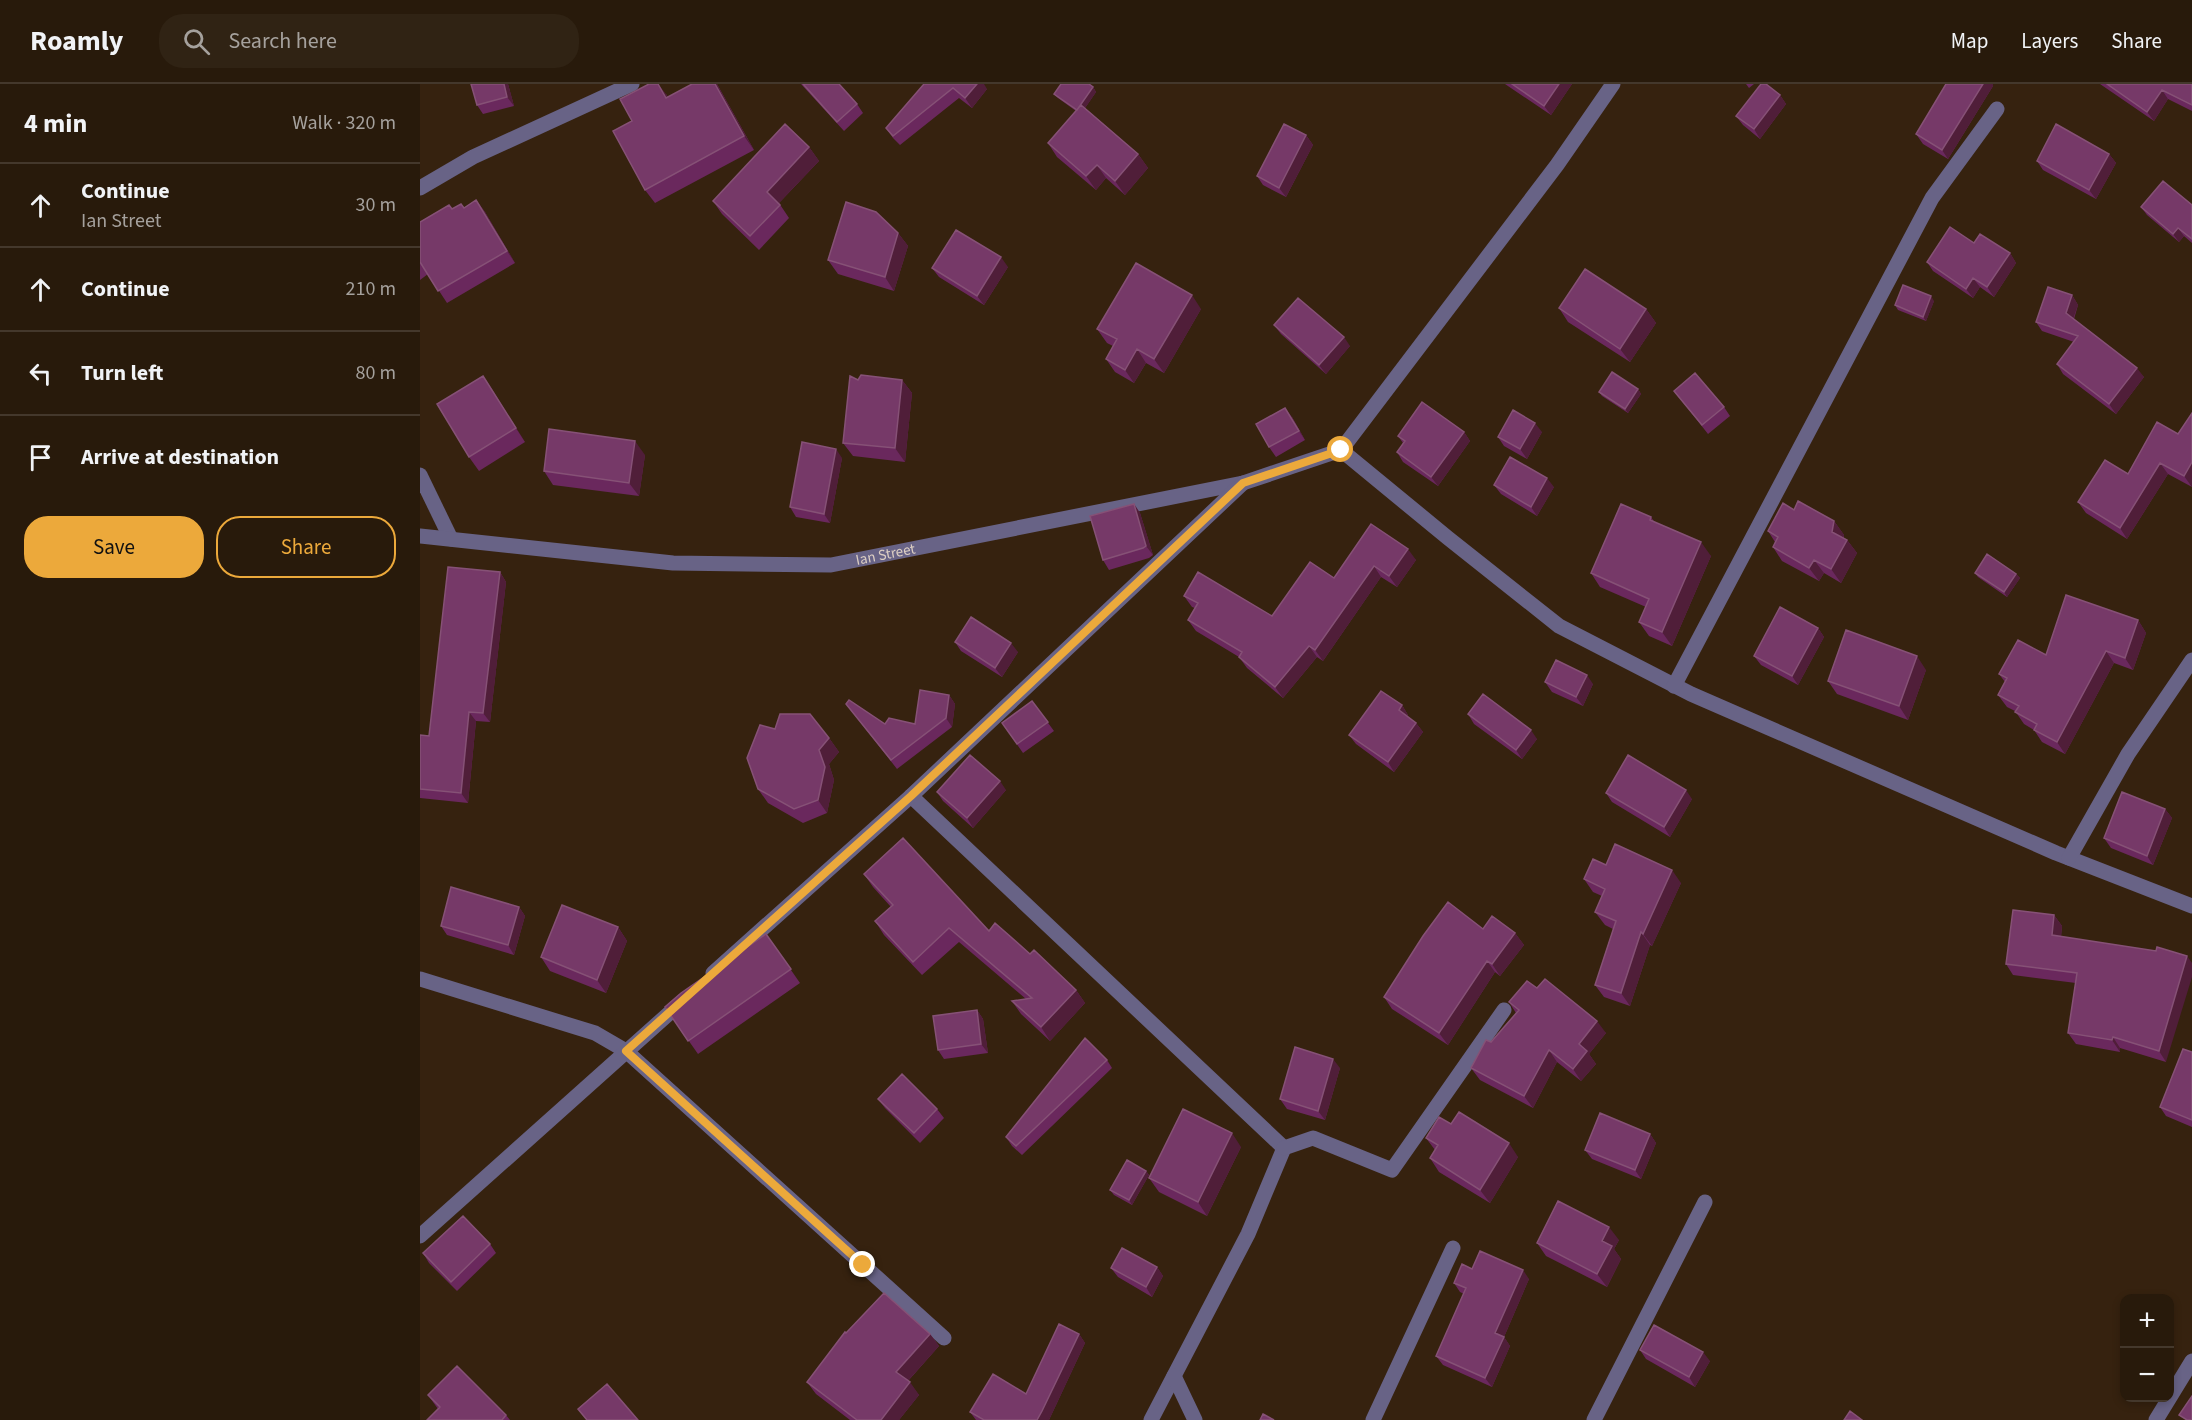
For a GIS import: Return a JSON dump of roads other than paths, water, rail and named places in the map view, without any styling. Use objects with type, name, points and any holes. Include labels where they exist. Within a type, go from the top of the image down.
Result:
[{"type":"street","points":[[420,188],[473,157],[632,84]]},
{"type":"street","points":[[1613,84],[1557,165],[1341,450],[1559,626],[1674,686],[2069,858],[2192,906]]},
{"type":"street","points":[[1674,686],[1932,198],[1997,109]]},
{"type":"street","name":"Ian Street","points":[[420,536],[673,563],[831,565],[1243,483],[1341,450]]},
{"type":"street","points":[[420,475],[451,539]]},
{"type":"street","points":[[420,1236],[911,796],[1243,483]]},
{"type":"street","points":[[2069,858],[2128,754],[2192,660]]},
{"type":"street","points":[[911,796],[1284,1148]]},
{"type":"street","points":[[420,979],[595,1033],[626,1051],[944,1338]]},
{"type":"street","points":[[1152,1420],[1248,1234],[1284,1148],[1313,1138],[1392,1170],[1504,1011]]},
{"type":"street","points":[[1594,1420],[1705,1202]]},
{"type":"street","points":[[1373,1420],[1453,1248]]},
{"type":"street","points":[[2156,1420],[2192,1361]]},
{"type":"street","points":[[1174,1376],[1195,1420]]}]
